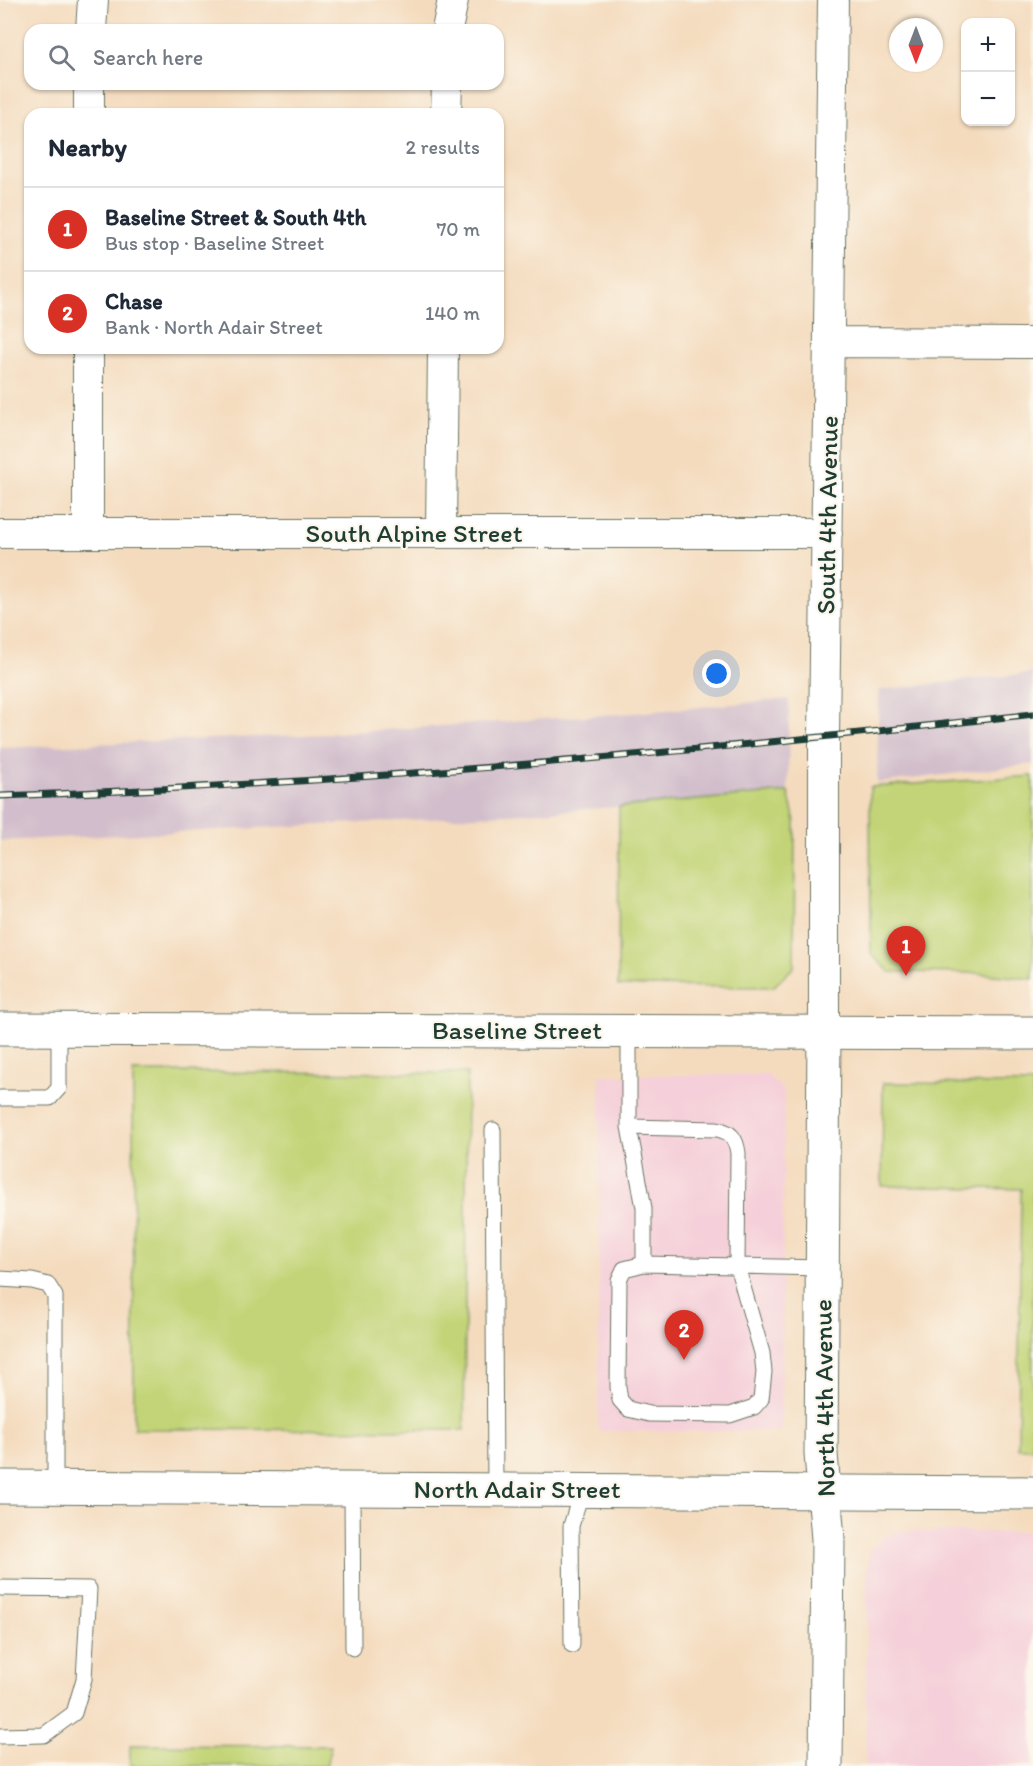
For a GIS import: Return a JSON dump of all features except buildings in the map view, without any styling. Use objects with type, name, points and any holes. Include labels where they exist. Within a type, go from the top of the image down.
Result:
[{"type":"main road","name":"Baseline Street","points":[[0,1029],[1033,1033]]},
{"type":"main road","name":"North 4th Avenue","points":[[824,1031],[821,1454],[828,1539],[826,1766]]},
{"type":"main road","name":"North Adair Street","points":[[0,1486],[1033,1493]]},
{"type":"street","points":[[91,24],[93,0]]},
{"type":"street","points":[[448,24],[453,0]]},
{"type":"street","name":"South 4th Avenue","points":[[824,1031],[833,0]]},
{"type":"street","points":[[89,90],[89,108]]},
{"type":"street","points":[[446,108],[447,90]]},
{"type":"street","points":[[829,342],[1033,343]]},
{"type":"street","points":[[88,354],[88,532]]},
{"type":"street","points":[[441,533],[443,354]]},
{"type":"street","name":"South Alpine Street","points":[[0,533],[827,533]]},
{"type":"lane","points":[[0,1098],[50,1098],[60,1088],[60,1030]]},
{"type":"lane","points":[[629,1030],[629,1127],[644,1208],[644,1264]]},
{"type":"lane","points":[[629,1127],[717,1129],[728,1131],[734,1137],[738,1153],[737,1266],[762,1353],[764,1372],[761,1399],[754,1407],[729,1415],[649,1414],[628,1409],[620,1400],[618,1387],[619,1280],[624,1269],[644,1264],[737,1266],[822,1268]]},
{"type":"lane","points":[[493,1130],[495,1489]]},
{"type":"lane","points":[[0,1279],[32,1281],[48,1285],[55,1296],[55,1486]]},
{"type":"lane","points":[[352,1488],[353,1648]]},
{"type":"lane","points":[[572,1645],[571,1526],[582,1490]]},
{"type":"lane","points":[[0,1588],[89,1589],[84,1679],[74,1713],[44,1735],[0,1736]]},
{"type":"shaded area","points":[[1033,673],[1033,764],[877,783],[879,690]]},
{"type":"shaded area","points":[[789,699],[788,792],[619,807],[397,821],[0,841],[0,748],[323,734],[633,713]]},
{"type":"shaded area","points":[[600,1075],[768,1075],[784,1091],[781,1431],[598,1431]]},
{"type":"shaded area","points":[[1033,1530],[1033,1766],[866,1766],[867,1565],[871,1549],[882,1538],[896,1531],[1020,1532]]},
{"type":"green space","points":[[1033,776],[1033,979],[976,973],[890,972],[871,954],[870,787]]},
{"type":"green space","points":[[788,792],[795,821],[794,967],[773,987],[618,986],[619,807]]},
{"type":"green space","points":[[133,1072],[467,1073],[464,1430],[134,1429]]},
{"type":"green space","points":[[883,1083],[1033,1084],[1033,1448],[1018,1448],[1021,1189],[882,1186]]},
{"type":"green space","points":[[130,1745],[331,1746],[326,1766],[130,1766]]},
{"type":"railway","points":[[0,796],[259,784],[517,765],[775,742],[1033,714]]},
{"type":"place","name":"Baseline Street & South 4th","points":[[906,976]]},
{"type":"place","name":"Chase","points":[[684,1360]]}]
